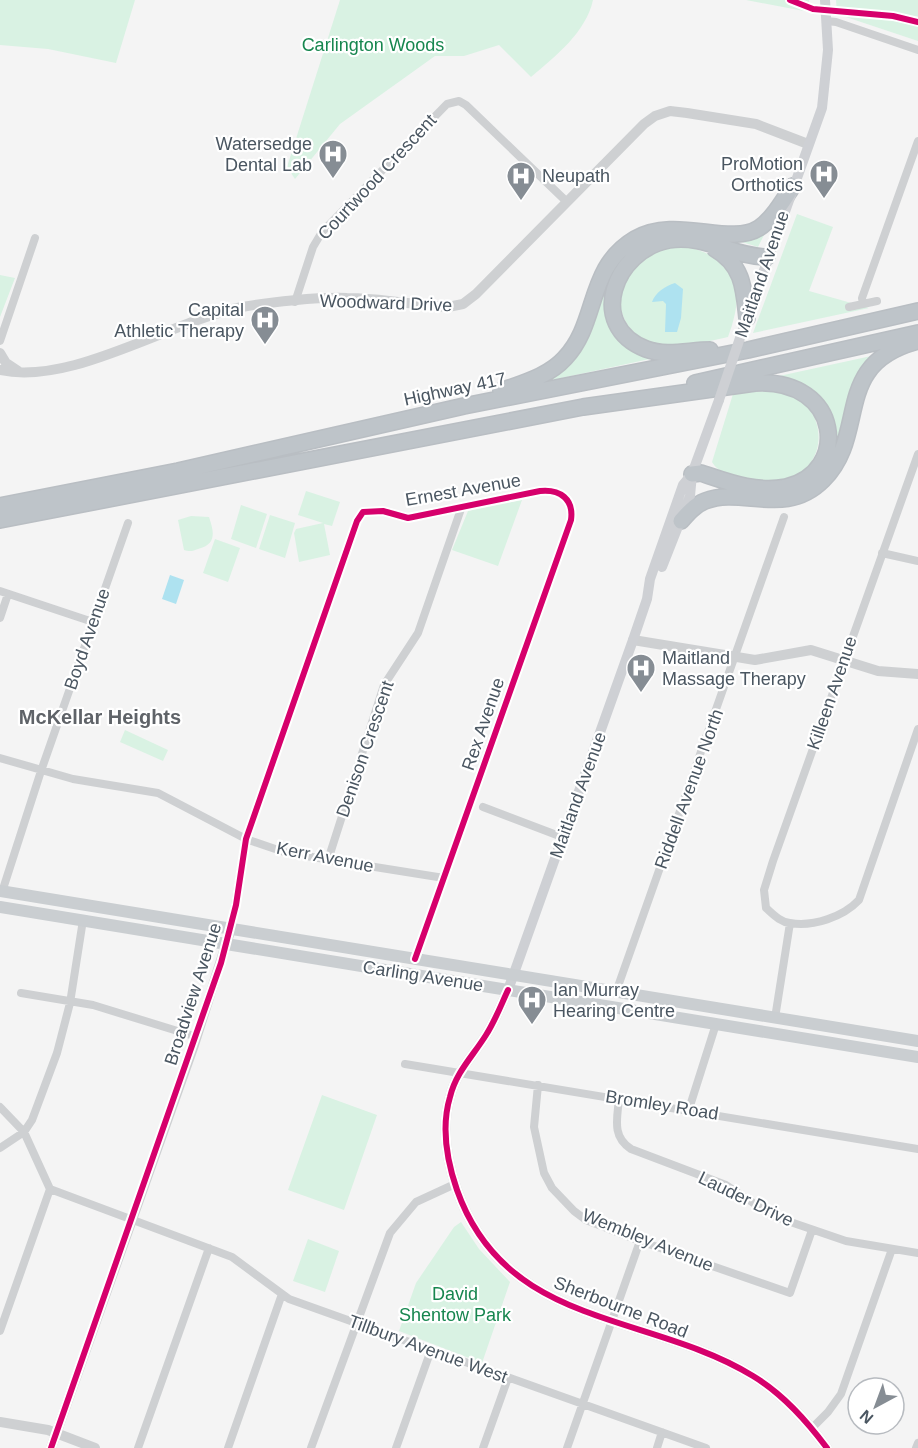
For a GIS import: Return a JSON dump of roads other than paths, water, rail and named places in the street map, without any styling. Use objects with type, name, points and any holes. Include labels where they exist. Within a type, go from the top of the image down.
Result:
[{"type":"highway","points":[[464,406],[531,380],[552,370],[564,359],[581,334],[602,273],[626,245],[655,231],[698,235],[752,232],[767,221],[793,186]]},
{"type":"highway","points":[[698,235],[725,255],[739,272],[743,284],[745,325]]},
{"type":"highway","points":[[748,350],[665,353],[646,349],[629,338],[619,326],[614,313],[612,296],[621,271],[633,258],[657,244],[698,235],[767,258]]},
{"type":"highway","name":"Highway 417","points":[[0,506],[178,471],[464,406],[748,350],[918,311]]},
{"type":"highway","points":[[0,520],[284,463],[616,401],[918,333]]},
{"type":"highway","points":[[681,521],[696,506],[707,500],[720,497],[763,500],[797,496],[823,480],[844,443],[854,399],[870,368],[889,354],[918,341]]},
{"type":"highway","points":[[616,401],[776,382],[808,395],[825,417],[828,438],[824,453],[813,472],[800,482],[784,487],[758,488],[701,473],[692,474]]},
{"type":"highway","points":[[692,474],[698,481],[719,489],[763,500]]},
{"type":"main road","name":"Maitland Avenue","points":[[647,599],[650,579],[683,484],[692,474],[822,108],[826,86],[825,0]]},
{"type":"main road","name":"Maitland Avenue","points":[[508,990],[647,599],[681,521],[693,487],[692,474]]},
{"type":"main road","name":"Carling Avenue","points":[[1,891],[918,1041]]},
{"type":"main road","name":"Carling Avenue","points":[[0,907],[918,1057]]},
{"type":"street","points":[[827,21],[918,50]]},
{"type":"street","name":"Courtwood Crescent","points":[[295,302],[313,247],[322,232],[447,104],[459,101],[466,105],[567,202]]},
{"type":"street","name":"Woodward Drive","points":[[0,370],[21,372],[70,366],[239,308],[345,297],[448,307],[463,304],[644,124],[655,116],[670,111],[756,124],[808,144]]},
{"type":"street","points":[[863,304],[862,298],[916,153],[918,141]]},
{"type":"street","points":[[0,341],[35,238]]},
{"type":"street","points":[[849,307],[877,301]]},
{"type":"street","points":[[0,353],[6,363],[21,372]]},
{"type":"street","points":[[0,378],[21,372]]},
{"type":"street","name":"Killeen Avenue","points":[[790,924],[779,920],[766,908],[764,890],[843,660],[918,454]]},
{"type":"street","name":"Ernest Avenue","points":[[363,512],[384,511],[408,518],[461,509],[540,491],[556,491],[567,497]]},
{"type":"street","name":"Rex Avenue","points":[[415,959],[571,520],[573,509],[567,497]]},
{"type":"street","name":"Denison Crescent","points":[[328,860],[384,685],[418,633],[461,509]]},
{"type":"street","name":"Broadview Avenue","points":[[51,1448],[197,1037],[231,929],[246,839],[357,521],[363,512]]},
{"type":"street","name":"Riddell Avenue North","points":[[616,992],[784,517]]},
{"type":"street","name":"Boyd Avenue","points":[[1,891],[40,771],[128,523]]},
{"type":"street","points":[[882,552],[918,561]]},
{"type":"street","points":[[0,618],[4,593],[93,622]]},
{"type":"street","points":[[633,640],[735,659],[755,660],[811,650],[891,674],[918,674]]},
{"type":"street","points":[[775,1018],[790,924],[836,917],[849,911],[859,900],[918,729]]},
{"type":"street","name":"Kerr Avenue","points":[[0,758],[73,780],[158,793],[246,839],[287,853],[444,878]]},
{"type":"street","points":[[483,807],[562,837]]},
{"type":"street","points":[[0,1148],[24,1132],[32,1120],[57,1053],[70,1003],[83,920]]},
{"type":"street","name":"Sherbourne Road","points":[[508,990],[486,1036],[460,1072],[449,1097],[446,1141],[455,1184],[467,1215],[506,1266],[554,1299],[722,1360],[752,1375],[773,1389],[812,1428],[827,1448]]},
{"type":"street","points":[[21,993],[70,1003],[93,1005],[197,1037]]},
{"type":"street","points":[[689,1109],[716,1024]]},
{"type":"street","name":"Bromley Road","points":[[405,1064],[689,1109],[918,1149]]},
{"type":"street","name":"Wembley Avenue","points":[[538,1085],[534,1127],[535,1143],[544,1173],[552,1188],[586,1220],[790,1293],[812,1230]]},
{"type":"street","name":"Lauder Drive","points":[[619,1099],[616,1128],[622,1143],[726,1185],[773,1216],[846,1241],[918,1253]]},
{"type":"street","points":[[0,1107],[24,1132],[50,1189],[0,1330]]},
{"type":"street","points":[[311,1448],[390,1233],[399,1219],[416,1202],[455,1184]]},
{"type":"street","name":"Tillbury Avenue West","points":[[50,1189],[232,1257],[289,1299],[706,1448]]},
{"type":"street","points":[[567,1448],[640,1241]]},
{"type":"street","points":[[138,1448],[209,1248]]},
{"type":"street","points":[[812,1428],[836,1403],[841,1394],[892,1249]]},
{"type":"street","points":[[228,1448],[282,1294]]},
{"type":"street","points":[[396,1448],[431,1350]]},
{"type":"street","points":[[483,1448],[507,1378]]},
{"type":"street","points":[[0,1422],[56,1433],[95,1448]]},
{"type":"street","points":[[657,1448],[662,1432]]},
{"type":"street","points":[[916,1448],[918,1443]]},
{"type":"water","points":[[675,283],[683,289],[681,318],[677,332],[665,332],[666,304],[663,301],[652,302],[661,290]]},
{"type":"water","points":[[170,575],[184,580],[176,604],[162,599]]},
{"type":"place","name":"Watersedge Dental Lab","points":[[333,180]]},
{"type":"place","name":"ProMotion Orthotics","points":[[824,200]]},
{"type":"place","name":"Neupath","points":[[521,202]]},
{"type":"place","name":"Capital Athletic Therapy","points":[[265,346]]},
{"type":"place","name":"Maitland Massage Therapy","points":[[641,694]]},
{"type":"place","name":"Ian Murray Hearing Centre","points":[[532,1026]]},
{"type":"district","name":"McKellar Heights","points":[[100,717]]},
{"type":"park label","name":"Carlington Woods","points":[[373,45]]},
{"type":"park label","name":"David Shentow Park","points":[[455,1304]]}]
